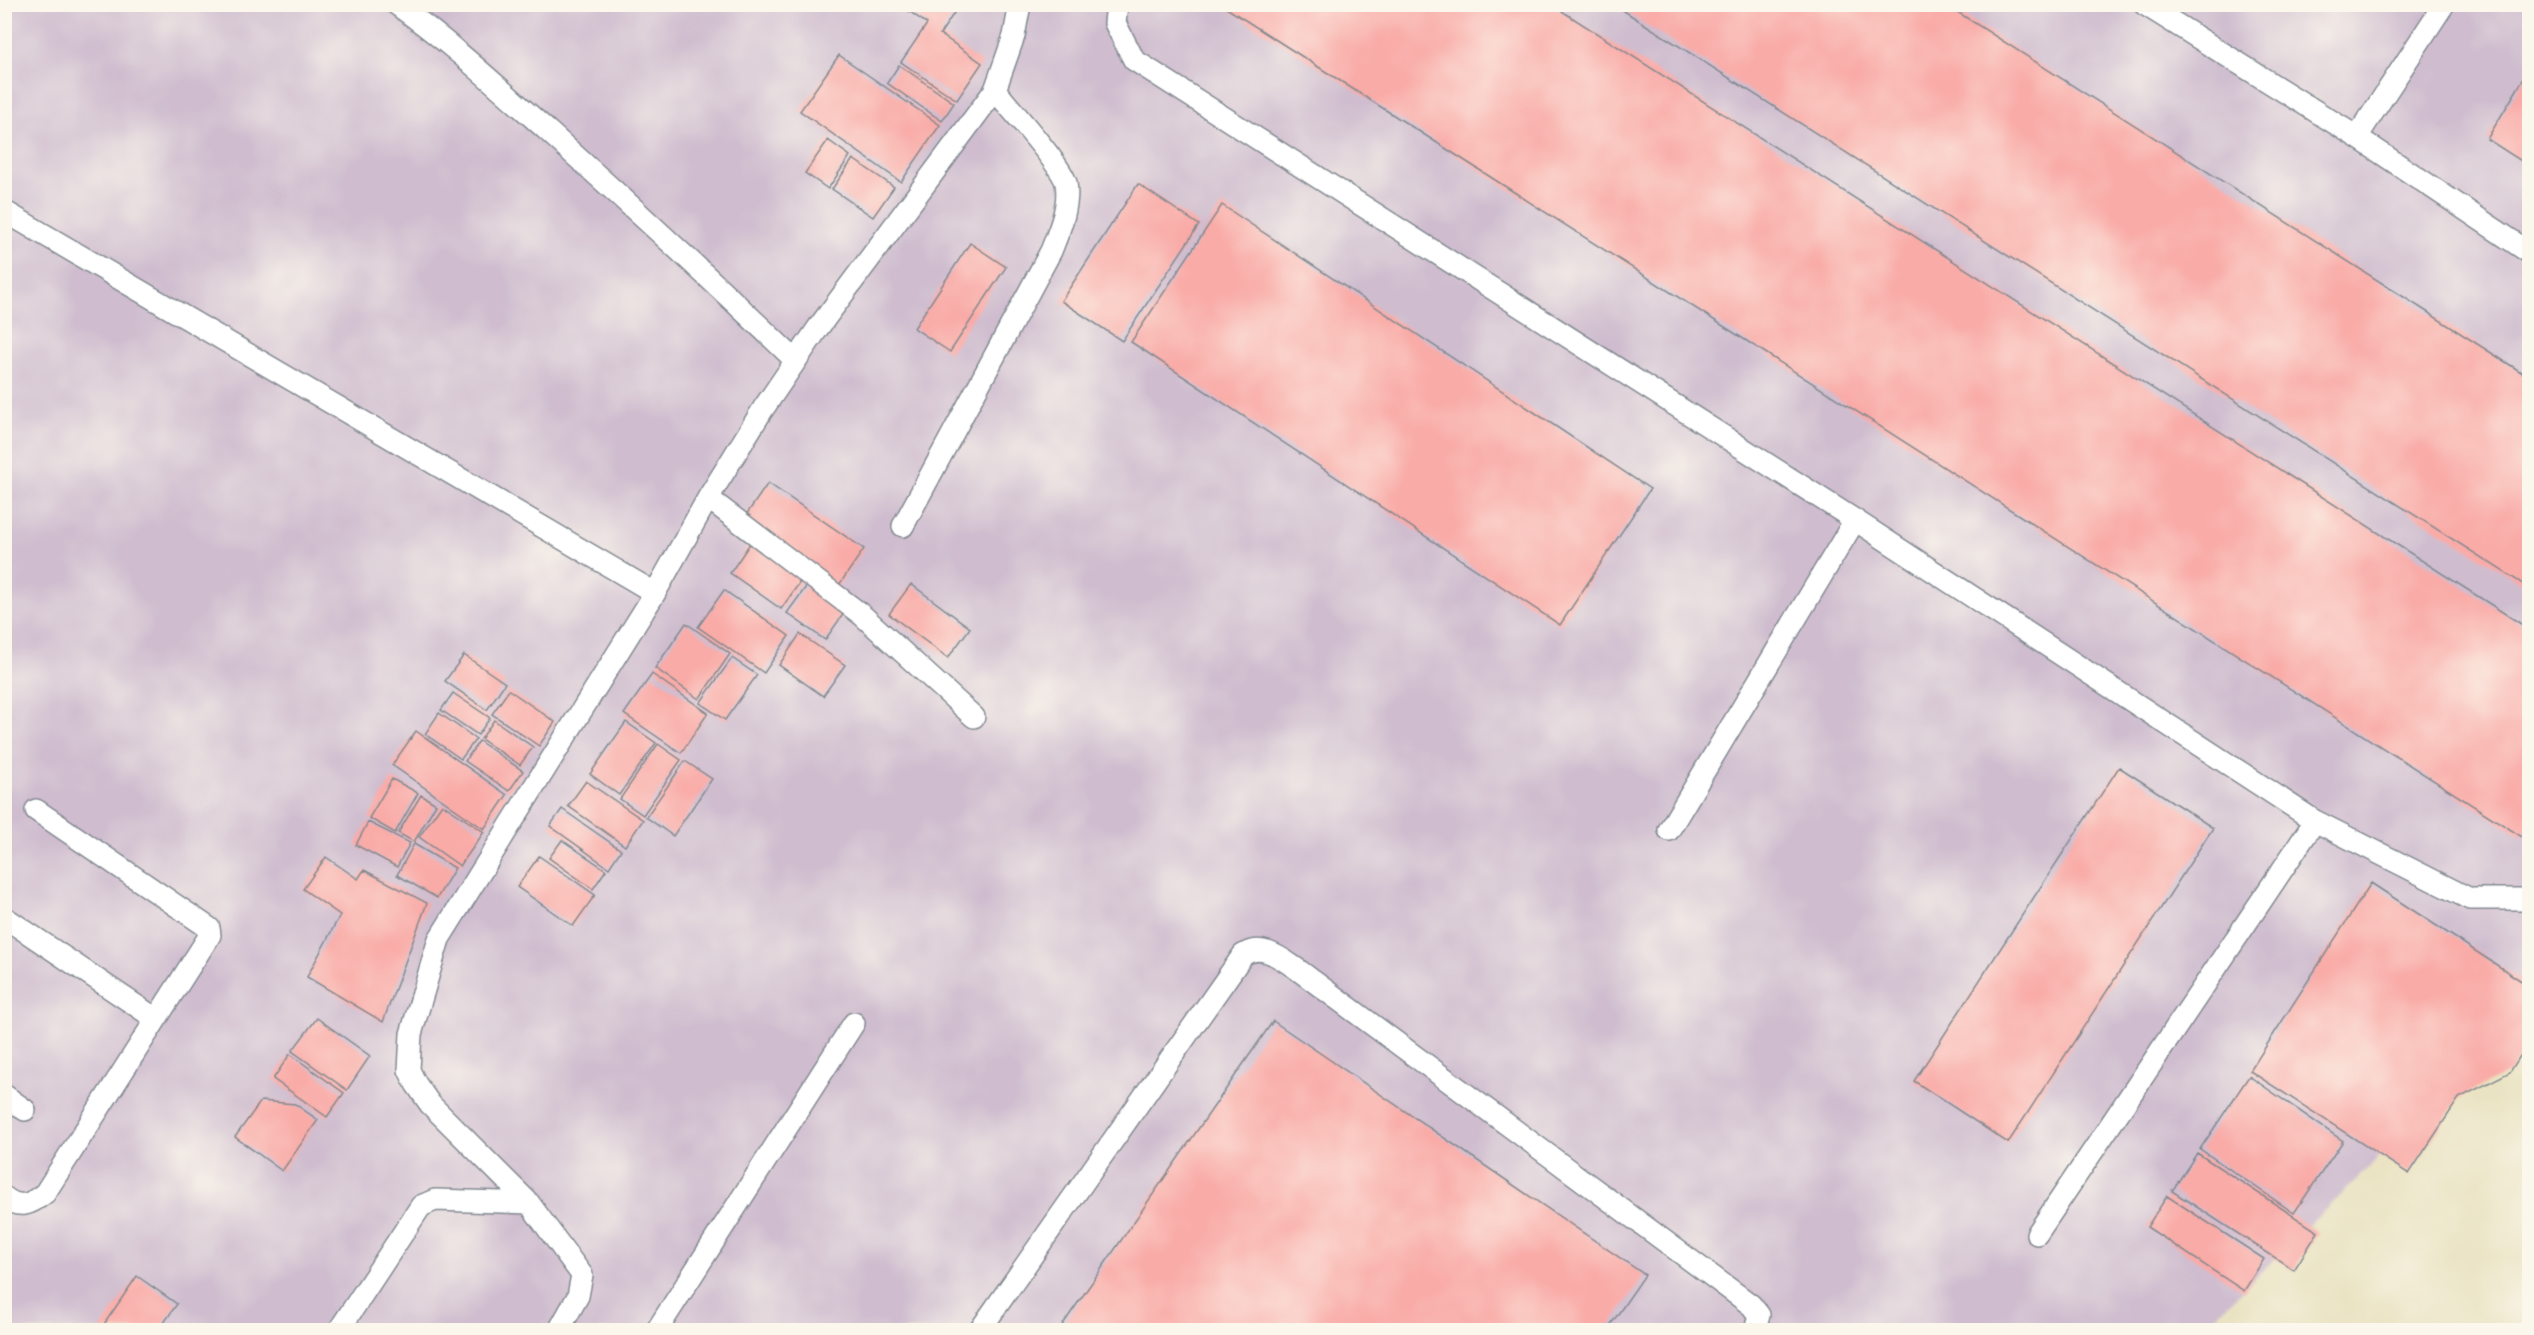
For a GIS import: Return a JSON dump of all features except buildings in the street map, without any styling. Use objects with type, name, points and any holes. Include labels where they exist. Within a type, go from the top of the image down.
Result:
[{"type":"lane","points":[[396,4],[439,35],[573,154],[702,270],[796,361]]},
{"type":"lane","points":[[559,1330],[578,1296],[582,1275],[529,1203],[430,1104],[409,1070],[411,1034],[439,939],[655,593],[708,498],[763,409],[995,90],[1014,36],[1020,4]]},
{"type":"lane","points":[[1117,4],[1115,23],[1134,60],[1855,520],[2315,821],[2470,899],[2529,899]]},
{"type":"lane","points":[[2144,4],[2357,137],[2529,253]]},
{"type":"lane","points":[[2357,137],[2444,4]]},
{"type":"lane","points":[[903,526],[1051,251],[1064,217],[1066,183],[1056,165],[995,90]]},
{"type":"lane","points":[[4,212],[655,593]]},
{"type":"lane","points":[[708,498],[862,615],[974,717]]},
{"type":"lane","points":[[1669,830],[1855,520]]},
{"type":"lane","points":[[4,1197],[14,1205],[31,1205],[45,1193],[210,935],[209,927],[36,810]]},
{"type":"lane","points":[[2037,1234],[2315,821]]},
{"type":"lane","points":[[4,917],[156,1019]]},
{"type":"lane","points":[[980,1330],[1243,955],[1249,951],[1259,950],[1275,954],[1297,969],[1751,1305],[1759,1315],[1755,1330]]},
{"type":"lane","points":[[657,1330],[854,1023]]},
{"type":"lane","points":[[4,1095],[25,1110]]},
{"type":"lane","points":[[339,1330],[421,1206],[435,1200],[529,1203]]},
{"type":"shaded area","points":[[5,5],[2529,5],[2529,1012],[2201,1330],[1850,1330],[1837,1324],[1832,1330],[5,1330]]}]
